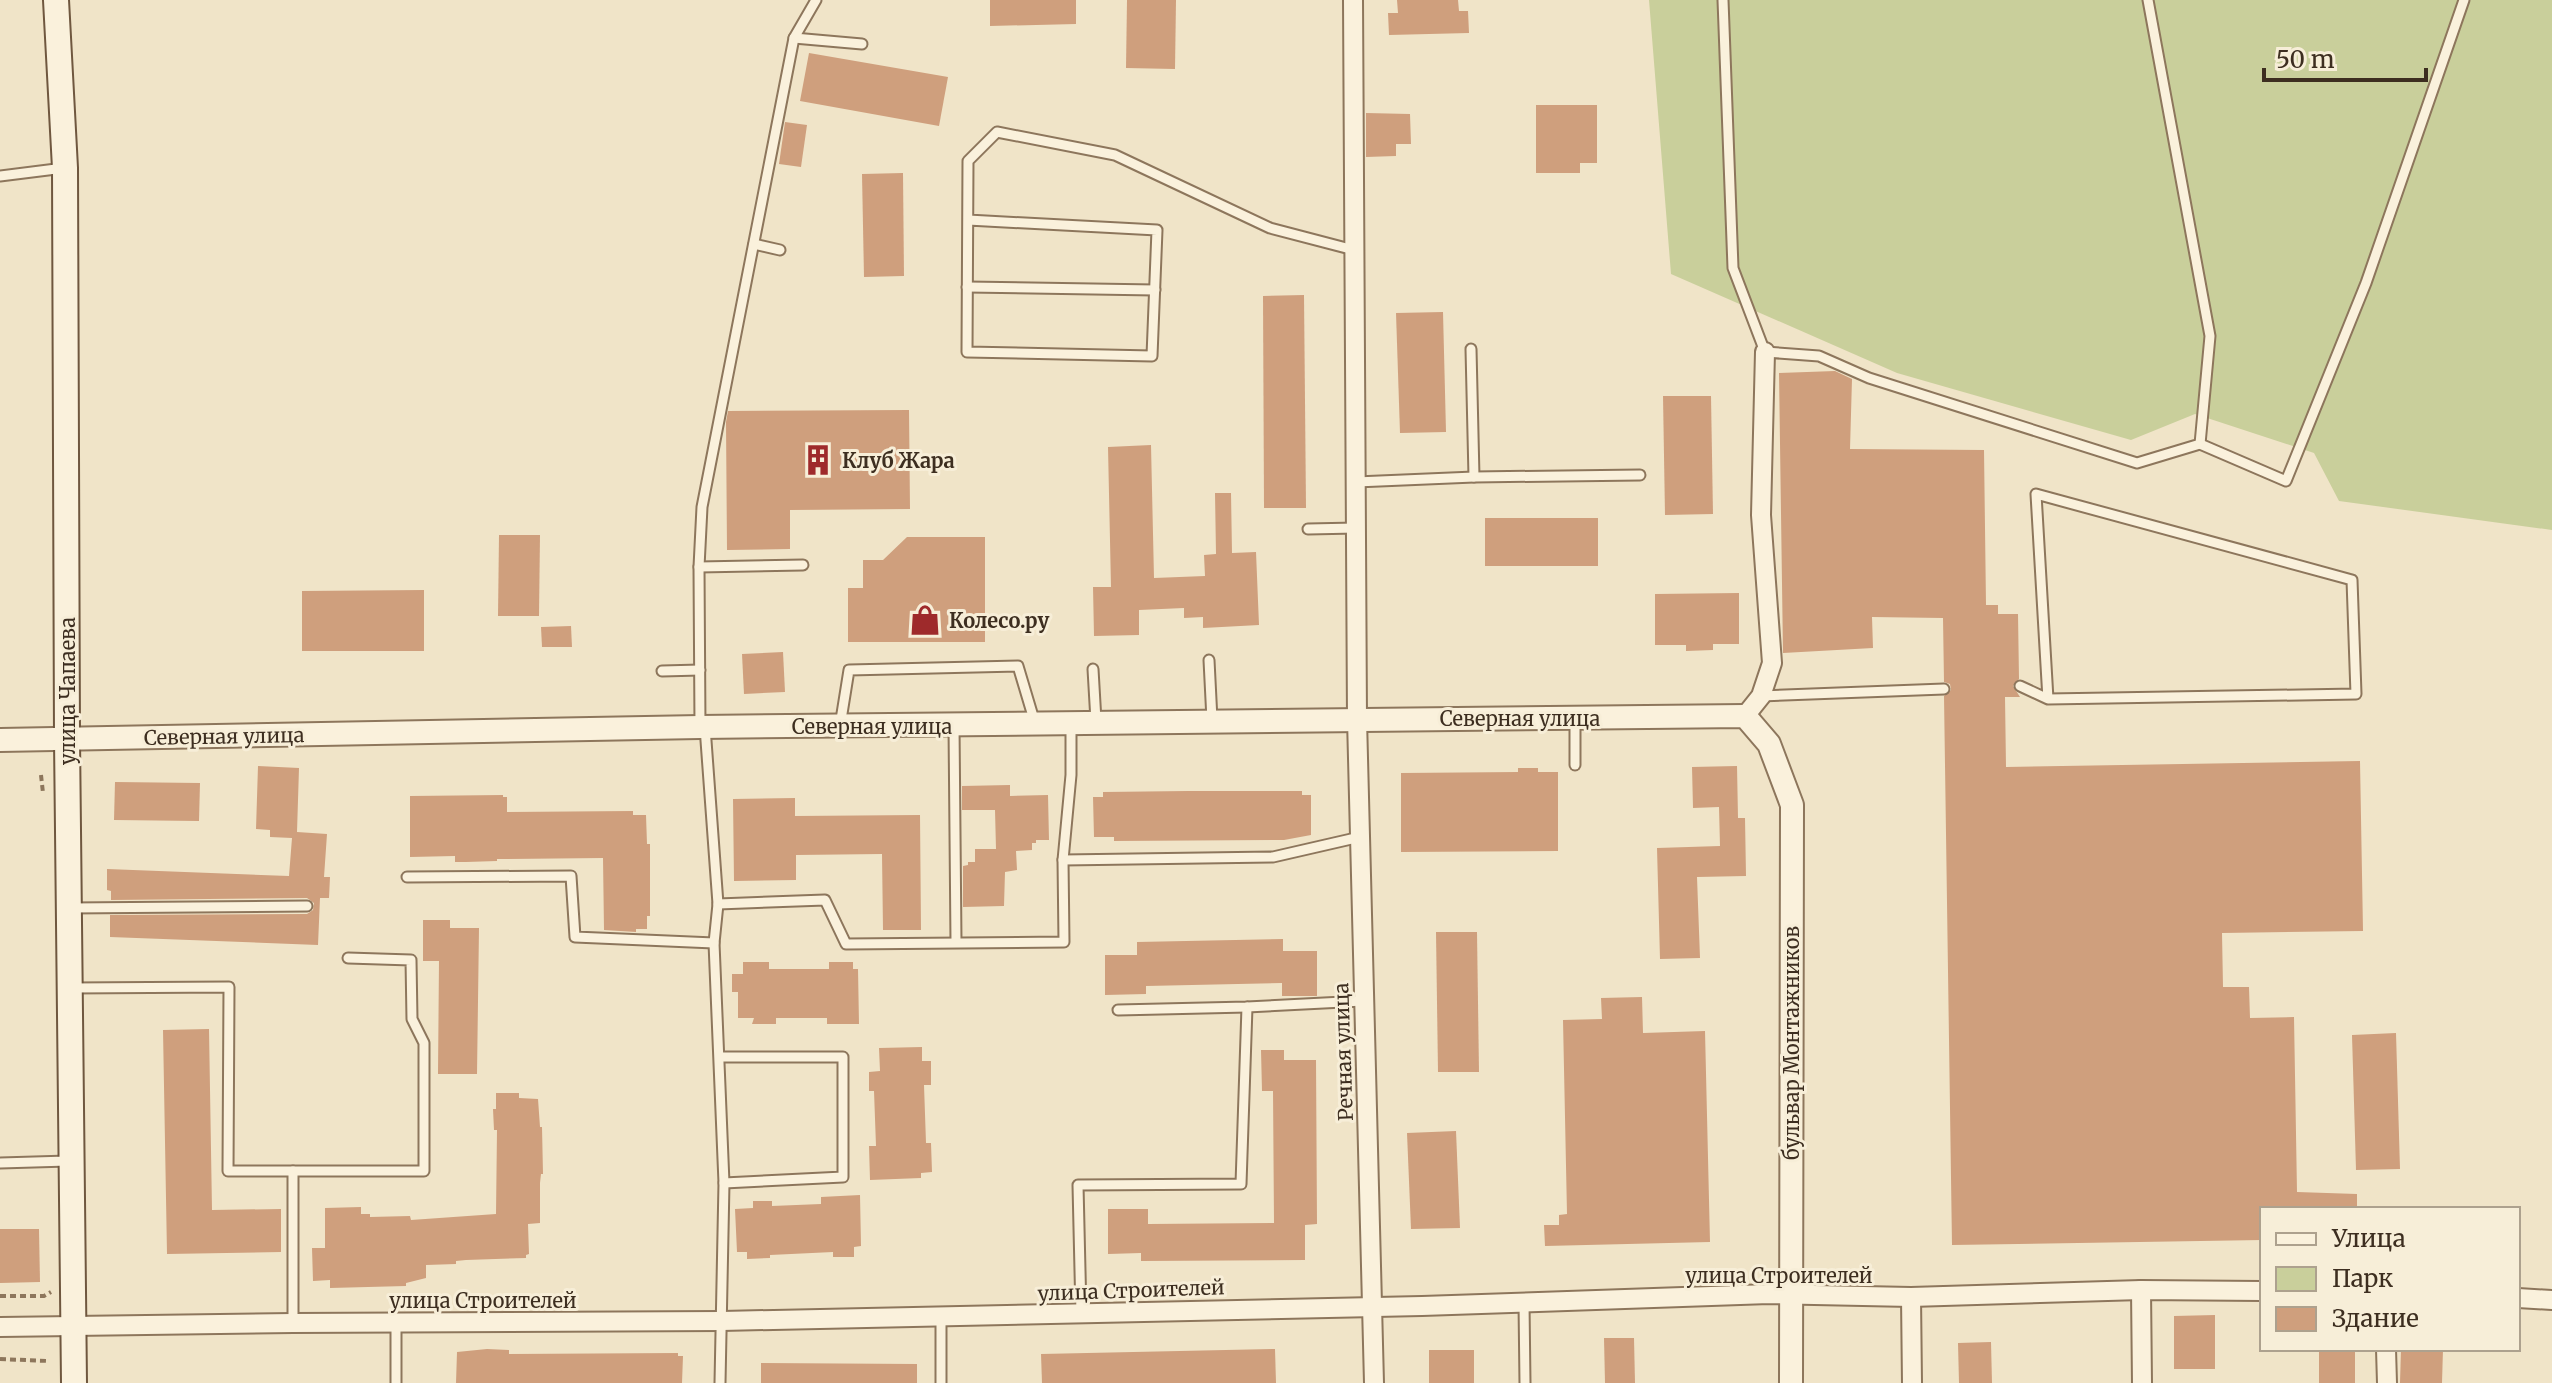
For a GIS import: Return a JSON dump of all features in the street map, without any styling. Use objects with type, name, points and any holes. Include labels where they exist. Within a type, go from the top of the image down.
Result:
[{"type":"main road","name":"улица Чапаева","points":[[56,0],[65,168],[74,1383]]},
{"type":"street","name":"Речная улица","points":[[1353,0],[1357,719],[1374,1383]]},
{"type":"street","points":[[1745,716],[1761,696],[1772,663],[1761,515],[1765,352]]},
{"type":"street","name":"Северная улица","points":[[0,740],[703,727],[1745,716]]},
{"type":"street","name":"бульвар Монтажников","points":[[1745,716],[1769,744],[1792,805],[1791,1383]]},
{"type":"street","points":[[2141,1290],[2142,1383]]},
{"type":"street","name":"улица Строителей","points":[[0,1327],[941,1318],[1791,1295],[1911,1297],[2141,1290],[2260,1291]]},
{"type":"street","points":[[1911,1297],[1912,1383]]},
{"type":"street","points":[[2520,1298],[2552,1300]]},
{"type":"street","points":[[2386,1351],[2387,1383]]},
{"type":"lane","points":[[720,1383],[724,1183],[714,943],[718,904],[700,670],[702,507],[794,38],[816,0]]},
{"type":"lane","points":[[1723,0],[1733,268],[1765,352],[1819,356],[1869,378],[2137,463],[2200,444],[2286,481],[2366,283],[2464,0]]},
{"type":"lane","points":[[2148,0],[2210,336],[2200,444]]},
{"type":"lane","points":[[794,38],[862,44]]},
{"type":"lane","points":[[968,220],[1157,230],[1152,356],[967,352],[968,161],[997,132],[1115,155],[1270,228],[1355,250]]},
{"type":"lane","points":[[0,176],[65,168]]},
{"type":"lane","points":[[754,244],[780,250]]},
{"type":"lane","points":[[967,287],[1155,290]]},
{"type":"lane","points":[[1471,349],[1474,477]]},
{"type":"lane","points":[[1356,482],[1640,475]]},
{"type":"lane","points":[[2020,686],[2048,699],[2356,694],[2352,580],[2036,494],[2048,699]]},
{"type":"lane","points":[[1308,529],[1356,528]]},
{"type":"lane","points":[[699,567],[803,565]]},
{"type":"lane","points":[[1209,660],[1212,721]]},
{"type":"lane","points":[[840,726],[849,670],[1018,666],[1035,723]]},
{"type":"lane","points":[[1093,669],[1096,723]]},
{"type":"lane","points":[[662,671],[700,670]]},
{"type":"lane","points":[[1761,696],[1944,689]]},
{"type":"lane","points":[[1575,718],[1575,765]]},
{"type":"lane","points":[[718,904],[825,900],[846,944],[1064,942],[1063,860],[1071,775],[1071,723]]},
{"type":"lane","points":[[954,725],[956,942]]},
{"type":"lane","points":[[1063,860],[1273,857],[1360,837]]},
{"type":"lane","points":[[407,877],[571,876],[575,937],[714,943]]},
{"type":"lane","points":[[70,908],[307,906]]},
{"type":"lane","points":[[71,988],[229,987],[228,1171],[424,1171],[424,1043],[412,1019],[411,960],[348,958]]},
{"type":"lane","points":[[1118,1010],[1363,1001]]},
{"type":"lane","points":[[1081,1313],[1078,1185],[1241,1184],[1247,1007]]},
{"type":"lane","points":[[721,1057],[843,1057],[843,1177],[724,1183]]},
{"type":"lane","points":[[0,1163],[72,1160]]},
{"type":"lane","points":[[293,1171],[293,1323]]},
{"type":"lane","points":[[1524,1303],[1525,1383]]},
{"type":"lane","points":[[941,1318],[941,1383]]},
{"type":"lane","points":[[396,1322],[396,1383]]},
{"type":"path","points":[[0,1296],[44,1296]]},
{"type":"path","points":[[0,1359],[49,1359],[49,1364]]},
{"type":"green space","points":[[1649,0],[2552,0],[2552,530],[2339,501],[2314,453],[2195,414],[2131,440],[1897,373],[1671,274]]},
{"type":"building","points":[[990,0],[1076,0],[1076,24],[990,26]]},
{"type":"building","points":[[1127,0],[1176,0],[1175,69],[1126,68]]},
{"type":"building","points":[[1397,0],[1458,0],[1459,11],[1468,11],[1469,33],[1389,35],[1388,13],[1398,13]]},
{"type":"building","points":[[809,53],[948,77],[939,126],[800,101]]},
{"type":"building","points":[[1536,105],[1597,105],[1597,163],[1580,163],[1580,173],[1536,173]]},
{"type":"building","points":[[1366,113],[1410,114],[1411,144],[1396,144],[1396,156],[1366,157]]},
{"type":"building","points":[[785,122],[807,125],[801,167],[779,164]]},
{"type":"building","points":[[903,173],[904,276],[864,277],[862,174]]},
{"type":"building","points":[[1304,295],[1306,508],[1264,508],[1263,296]]},
{"type":"building","points":[[1443,312],[1446,432],[1400,433],[1396,313]]},
{"type":"building","points":[[1835,371],[1852,379],[1850,449],[1984,450],[1986,605],[1998,605],[1998,614],[2018,614],[2019,679],[2013,686],[2020,697],[2005,697],[2006,767],[2360,761],[2363,931],[2222,933],[2223,987],[2249,987],[2250,1018],[2294,1017],[2297,1192],[2357,1194],[2357,1207],[2260,1207],[2260,1240],[1952,1245],[1944,696],[1951,690],[1950,684],[1944,682],[1943,618],[1872,617],[1873,648],[1783,653],[1779,373]]},
{"type":"building","points":[[1663,396],[1711,396],[1713,514],[1665,515]]},
{"type":"building","name":"Клуб Жара","points":[[909,410],[910,509],[790,510],[790,549],[727,550],[728,411]]},
{"type":"building","points":[[1151,445],[1154,578],[1205,576],[1204,555],[1216,554],[1215,493],[1231,493],[1232,553],[1256,552],[1259,625],[1203,628],[1203,617],[1184,618],[1184,608],[1139,610],[1139,635],[1094,636],[1093,587],[1111,587],[1108,447]]},
{"type":"building","points":[[1485,518],[1598,518],[1598,566],[1485,566]]},
{"type":"building","points":[[499,535],[540,535],[539,616],[498,616]]},
{"type":"building","points":[[907,537],[985,537],[985,642],[848,642],[848,588],[863,588],[863,560],[883,560]]},
{"type":"building","points":[[424,590],[424,651],[302,651],[302,591]]},
{"type":"building","points":[[1739,593],[1739,644],[1713,644],[1713,650],[1686,651],[1686,645],[1655,645],[1655,594]]},
{"type":"building","points":[[571,626],[572,647],[542,647],[541,627]]},
{"type":"building","points":[[783,652],[785,692],[744,694],[742,654]]},
{"type":"building","points":[[258,766],[299,768],[297,832],[327,834],[324,877],[330,877],[329,898],[320,898],[318,945],[110,937],[110,915],[307,914],[313,910],[314,903],[307,898],[111,900],[111,891],[107,890],[107,869],[289,876],[292,838],[270,837],[270,830],[256,829]]},
{"type":"building","points":[[1737,766],[1738,818],[1745,818],[1746,876],[1697,877],[1700,958],[1660,959],[1657,848],[1720,846],[1719,807],[1693,808],[1692,767]]},
{"type":"building","points":[[1518,768],[1558,772],[1558,851],[1401,852],[1401,773],[1518,772]]},
{"type":"building","points":[[115,782],[200,783],[199,821],[114,820]]},
{"type":"building","points":[[1010,785],[1010,796],[1048,795],[1049,840],[1036,840],[1032,843],[1032,850],[1016,851],[1017,870],[1005,872],[1004,906],[963,907],[963,866],[975,862],[975,849],[996,849],[995,810],[962,810],[962,786]]},
{"type":"building","points":[[1302,791],[1302,795],[1311,795],[1311,835],[1284,840],[1114,841],[1114,837],[1094,837],[1093,797],[1103,797],[1103,792]]},
{"type":"building","points":[[410,796],[507,797],[507,812],[633,811],[633,815],[646,815],[647,844],[650,844],[650,916],[647,916],[647,929],[636,929],[636,932],[604,930],[603,858],[455,862],[455,856],[410,857]]},
{"type":"building","points":[[795,798],[795,816],[920,815],[921,930],[883,930],[882,854],[796,855],[796,880],[734,881],[733,799]]},
{"type":"building","points":[[423,920],[450,920],[450,928],[479,928],[477,1074],[438,1074],[439,961],[423,961]]},
{"type":"building","points":[[1436,932],[1477,932],[1479,1072],[1438,1072]]},
{"type":"building","points":[[1283,939],[1283,951],[1317,951],[1317,996],[1282,996],[1282,983],[1146,986],[1146,994],[1105,995],[1105,955],[1137,955],[1137,942]]},
{"type":"building","points":[[743,962],[769,962],[769,969],[829,969],[829,962],[853,962],[853,969],[858,969],[859,1024],[827,1024],[827,1018],[776,1018],[776,1024],[752,1024],[754,1018],[738,1018],[738,992],[732,992],[732,974],[743,974]]},
{"type":"building","points":[[1642,997],[1643,1033],[1705,1031],[1710,1242],[1545,1246],[1544,1225],[1559,1225],[1559,1215],[1567,1214],[1563,1020],[1602,1019],[1601,998]]},
{"type":"building","points":[[209,1029],[212,1210],[281,1209],[281,1252],[167,1254],[163,1030]]},
{"type":"building","points":[[2396,1033],[2400,1169],[2356,1170],[2352,1035]]},
{"type":"building","points":[[922,1047],[922,1061],[931,1061],[931,1085],[924,1085],[926,1143],[931,1143],[932,1172],[921,1173],[921,1178],[870,1180],[869,1146],[876,1146],[874,1091],[869,1091],[869,1072],[880,1071],[879,1048]]},
{"type":"building","points":[[1261,1050],[1284,1050],[1284,1060],[1316,1060],[1317,1224],[1305,1225],[1305,1260],[1141,1261],[1141,1253],[1108,1254],[1108,1209],[1148,1209],[1148,1224],[1274,1223],[1273,1091],[1262,1091]]},
{"type":"building","points":[[496,1093],[519,1093],[519,1098],[538,1099],[543,1174],[540,1183],[540,1223],[528,1224],[529,1254],[526,1258],[426,1265],[426,1278],[406,1283],[406,1286],[330,1288],[330,1280],[313,1281],[312,1248],[325,1248],[325,1208],[361,1207],[361,1214],[370,1214],[370,1217],[410,1216],[411,1220],[496,1214],[497,1130],[494,1130],[493,1109],[496,1109]]},
{"type":"building","points":[[1456,1131],[1460,1228],[1411,1229],[1407,1133]]},
{"type":"building","points":[[860,1195],[861,1246],[854,1247],[854,1257],[833,1257],[833,1252],[747,1259],[747,1252],[737,1252],[735,1209],[753,1208],[753,1201],[772,1201],[772,1206],[821,1204],[821,1197]]},
{"type":"building","points":[[0,1229],[39,1229],[40,1282],[0,1283]]},
{"type":"building","points":[[2215,1315],[2215,1369],[2174,1369],[2174,1316]]},
{"type":"building","points":[[1604,1338],[1634,1338],[1635,1383],[1605,1383]]},
{"type":"building","points":[[1991,1342],[1992,1383],[1959,1383],[1958,1343]]},
{"type":"building","points":[[1275,1349],[1276,1383],[1042,1383],[1041,1354]]},
{"type":"building","points":[[509,1350],[509,1354],[678,1353],[678,1356],[683,1356],[682,1383],[456,1383],[457,1352]]},
{"type":"building","points":[[1429,1350],[1474,1350],[1474,1383],[1429,1383]]},
{"type":"building","points":[[2319,1351],[2355,1351],[2355,1383],[2319,1383]]},
{"type":"building","points":[[2401,1351],[2443,1351],[2442,1383],[2400,1383]]},
{"type":"building","points":[[761,1363],[917,1364],[917,1383],[761,1383]]},
{"type":"place","name":"Клуб Жара","points":[[818,460]]},
{"type":"place","name":"Колесо.ру","points":[[925,620]]}]
